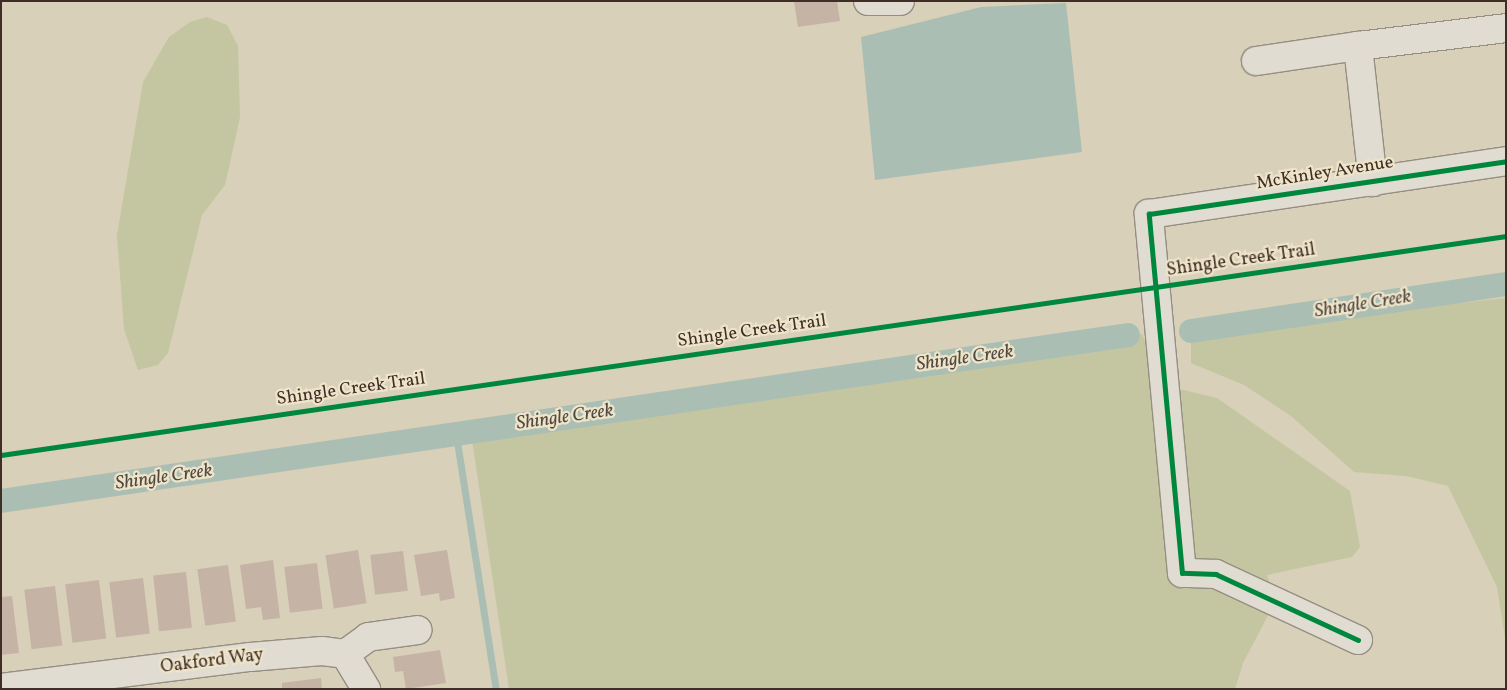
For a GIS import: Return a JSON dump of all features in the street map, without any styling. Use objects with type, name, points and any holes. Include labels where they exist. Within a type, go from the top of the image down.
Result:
[{"type":"street","points":[[868,1],[900,1]]},
{"type":"street","points":[[1256,61],[1358,46],[1506,28]]},
{"type":"street","points":[[1358,46],[1372,182]]},
{"type":"street","name":"McKinley Avenue","points":[[1358,640],[1216,574],[1182,573],[1149,214],[1506,161]]},
{"type":"street","points":[[366,689],[346,654],[368,637],[418,630]]},
{"type":"street","name":"Oakford Way","points":[[1,688],[141,680],[322,651],[346,654]]},
{"type":"green space","points":[[207,17],[227,25],[238,46],[240,117],[225,185],[202,215],[168,353],[158,365],[138,370],[124,329],[117,235],[143,82],[169,37],[190,22]]},
{"type":"green space","points":[[1506,298],[1506,644],[1497,587],[1448,486],[1406,476],[1354,472],[1291,416],[1244,385],[1191,363],[1191,331]]},
{"type":"green space","points":[[1142,334],[1153,359],[1179,389],[1217,398],[1350,491],[1360,547],[1352,557],[1267,575],[1276,600],[1243,663],[1235,689],[509,689],[471,433]]},
{"type":"shaded area","points":[[1066,3],[1082,152],[875,180],[861,37],[981,7]]},
{"type":"building","points":[[794,1],[837,1],[840,21],[798,27]]},
{"type":"building","points":[[358,550],[366,603],[334,608],[325,555]]},
{"type":"building","points":[[447,550],[455,598],[440,601],[439,593],[421,596],[414,555]]},
{"type":"building","points":[[403,551],[408,591],[375,595],[370,555]]},
{"type":"building","points":[[273,560],[280,618],[263,620],[261,607],[246,609],[240,565]]},
{"type":"building","points":[[317,563],[323,609],[290,613],[284,567]]},
{"type":"building","points":[[228,565],[236,621],[205,626],[197,569]]},
{"type":"building","points":[[186,572],[192,628],[159,631],[153,575]]},
{"type":"building","points":[[143,578],[150,634],[116,638],[109,582]]},
{"type":"building","points":[[99,580],[106,639],[72,643],[65,584]]},
{"type":"building","points":[[55,586],[62,646],[32,649],[24,590]]},
{"type":"building","points":[[12,596],[19,653],[1,655],[1,597]]},
{"type":"building","points":[[440,650],[446,683],[406,689],[403,671],[395,672],[393,657]]},
{"type":"building","points":[[321,678],[322,689],[282,689],[282,683]]},
{"type":"waterway","name":"Shingle Creek","points":[[1191,331],[1506,284]]},
{"type":"waterway","name":"Shingle Creek","points":[[1,501],[1128,335]]},
{"type":"waterway","points":[[456,435],[496,689]]},
{"type":"cycle path","points":[[1358,640],[1216,574],[1182,573],[1149,214],[1506,161]]},
{"type":"cycle path","name":"Shingle Creek Trail","points":[[1,455],[1506,236]]}]
